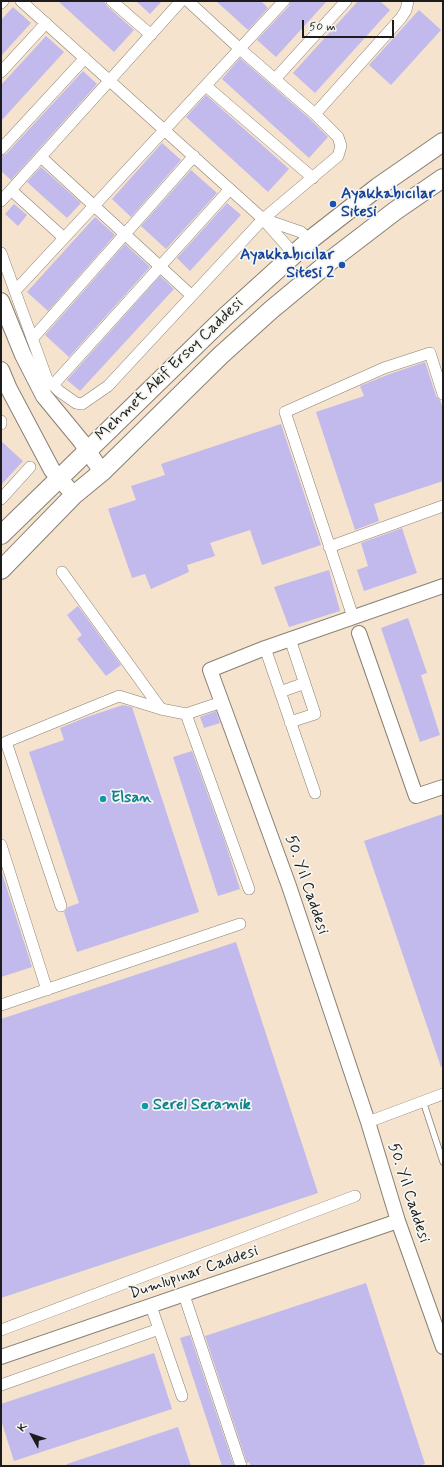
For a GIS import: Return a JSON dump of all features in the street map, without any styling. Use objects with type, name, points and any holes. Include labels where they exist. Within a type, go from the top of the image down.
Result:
[{"type":"main road","name":"Mehmet Akif Ersoy Caddesi","points":[[1,535],[226,316],[294,254],[378,187],[443,142]]},
{"type":"main road","name":"Mehmet Akif Ersoy Caddesi","points":[[1,570],[74,495],[102,472],[221,355],[270,310],[395,211],[443,178]]},
{"type":"main road","points":[[1,301],[23,355],[44,396],[87,450],[102,472]]},
{"type":"main road","points":[[1,370],[12,396],[52,470],[74,495]]},
{"type":"street","points":[[21,1],[263,219],[294,254]]},
{"type":"street","points":[[112,1],[151,35]]},
{"type":"street","points":[[1,201],[181,1]]},
{"type":"street","points":[[1,253],[47,379],[59,391],[76,403],[82,404],[108,386],[263,219],[338,156],[341,146],[338,137],[316,114],[240,49],[188,1]]},
{"type":"street","points":[[276,79],[346,1]]},
{"type":"street","points":[[316,114],[401,18],[406,10],[408,1]]},
{"type":"street","points":[[15,291],[240,49],[279,3]]},
{"type":"street","points":[[1,72],[46,23]]},
{"type":"street","points":[[1,149],[85,58]]},
{"type":"street","points":[[206,86],[313,178]]},
{"type":"street","points":[[32,339],[194,156]]},
{"type":"street","points":[[41,157],[191,296]]},
{"type":"street","points":[[53,385],[230,189]]},
{"type":"street","points":[[11,190],[64,238]]},
{"type":"street","points":[[263,219],[301,232],[310,240]]},
{"type":"street","points":[[353,617],[285,412],[384,368],[430,353],[443,394]]},
{"type":"street","points":[[1,499],[30,467]]},
{"type":"street","points":[[329,547],[443,506]]},
{"type":"street","points":[[62,572],[162,709]]},
{"type":"street","name":"50. Yıl Caddesi","points":[[443,586],[265,648],[210,670],[289,886],[368,1122],[398,1221],[443,1347]]},
{"type":"street","points":[[359,633],[416,796],[443,787]]},
{"type":"street","points":[[290,640],[315,714],[290,722]]},
{"type":"street","points":[[265,648],[315,793]]},
{"type":"street","points":[[280,692],[305,683]]},
{"type":"street","points":[[60,906],[6,742],[119,696],[162,709],[186,714],[222,702]]},
{"type":"street","points":[[186,714],[249,889]]},
{"type":"street","points":[[1,845],[47,990]]},
{"type":"street","points":[[1,1005],[240,924]]},
{"type":"street","points":[[368,1122],[443,1094]]},
{"type":"street","points":[[1,1330],[355,1196]]},
{"type":"street","name":"Dumlupınar Caddesi","points":[[1,1357],[398,1221]]},
{"type":"street","points":[[184,1295],[241,1466]]},
{"type":"street","points":[[151,1306],[182,1396]]},
{"type":"street","points":[[1,1385],[159,1330]]},
{"type":"lane","points":[[423,1101],[443,1162]]},
{"type":"building","points":[[58,1],[104,1],[107,6],[134,30],[114,52]]},
{"type":"building","points":[[136,1],[162,1],[150,14]]},
{"type":"building","points":[[216,1],[261,1],[268,8],[248,30]]},
{"type":"building","points":[[291,1],[327,1],[276,57],[257,40],[289,6]]},
{"type":"building","points":[[358,1],[380,1],[390,10],[315,93],[293,73]]},
{"type":"building","points":[[13,7],[31,23],[1,56],[1,20]]},
{"type":"building","points":[[419,10],[441,30],[391,85],[369,65]]},
{"type":"building","points":[[46,36],[64,52],[1,121],[1,85]]},
{"type":"building","points":[[240,58],[310,119],[328,137],[309,158],[222,79]]},
{"type":"building","points":[[83,71],[97,84],[11,180],[1,171],[1,156],[6,154]]},
{"type":"building","points":[[206,95],[289,169],[268,192],[186,117]]},
{"type":"building","points":[[162,143],[181,160],[131,217],[112,199]]},
{"type":"building","points":[[41,167],[81,203],[67,218],[27,182]]},
{"type":"building","points":[[191,170],[217,193],[166,249],[141,226]]},
{"type":"building","points":[[227,203],[241,215],[190,271],[177,258]]},
{"type":"building","points":[[14,204],[27,215],[18,226],[5,214]]},
{"type":"building","points":[[95,217],[115,235],[48,311],[27,292]]},
{"type":"building","points":[[125,244],[150,267],[69,357],[45,335]]},
{"type":"building","points":[[160,276],[174,289],[80,391],[67,380]]},
{"type":"building","points":[[425,362],[436,396],[440,400],[443,409],[443,481],[374,504],[379,521],[355,530],[316,412],[364,396],[360,386]]},
{"type":"building","points":[[281,424],[321,545],[262,565],[250,530],[210,543],[215,556],[187,565],[189,572],[151,589],[145,574],[132,578],[108,509],[136,500],[131,486],[165,475],[161,464]]},
{"type":"building","points":[[1,441],[23,461],[1,485]]},
{"type":"building","points":[[402,528],[417,573],[364,591],[357,570],[368,566],[361,543]]},
{"type":"building","points":[[329,570],[340,611],[289,627],[274,587]]},
{"type":"building","points":[[78,606],[121,665],[106,676],[77,639],[82,635],[67,615]]},
{"type":"building","points":[[408,618],[427,673],[421,675],[440,735],[420,742],[381,628]]},
{"type":"building","name":"Elsan","points":[[123,705],[132,707],[199,912],[77,952],[64,912],[68,907],[79,903],[29,752],[64,740],[60,728]]},
{"type":"building","points":[[216,711],[220,723],[204,728],[200,717]]},
{"type":"building","points":[[192,751],[225,842],[240,889],[218,896],[173,757]]},
{"type":"building","points":[[443,814],[443,1066],[441,1067],[364,841]]},
{"type":"building","points":[[1,870],[32,967],[1,977]]},
{"type":"building","name":"Serel Seramik","points":[[236,942],[318,1193],[1,1298],[1,1019]]},
{"type":"building","points":[[366,1283],[425,1464],[417,1466],[251,1466],[249,1462],[247,1463],[205,1336]]},
{"type":"building","points":[[190,1335],[234,1466],[222,1466],[180,1338]]},
{"type":"building","points":[[154,1353],[172,1409],[14,1461],[1,1420],[1,1404]]},
{"type":"building","points":[[178,1427],[191,1466],[67,1466],[67,1464]]},
{"type":"place","name":"Ayakkabıcılar Sitesi","points":[[333,204]]},
{"type":"place","name":"Ayakkabıcılar Sitesi 2","points":[[342,265]]},
{"type":"place","name":"Elsan","points":[[103,799]]},
{"type":"place","name":"Serel Seramik","points":[[145,1106]]}]
